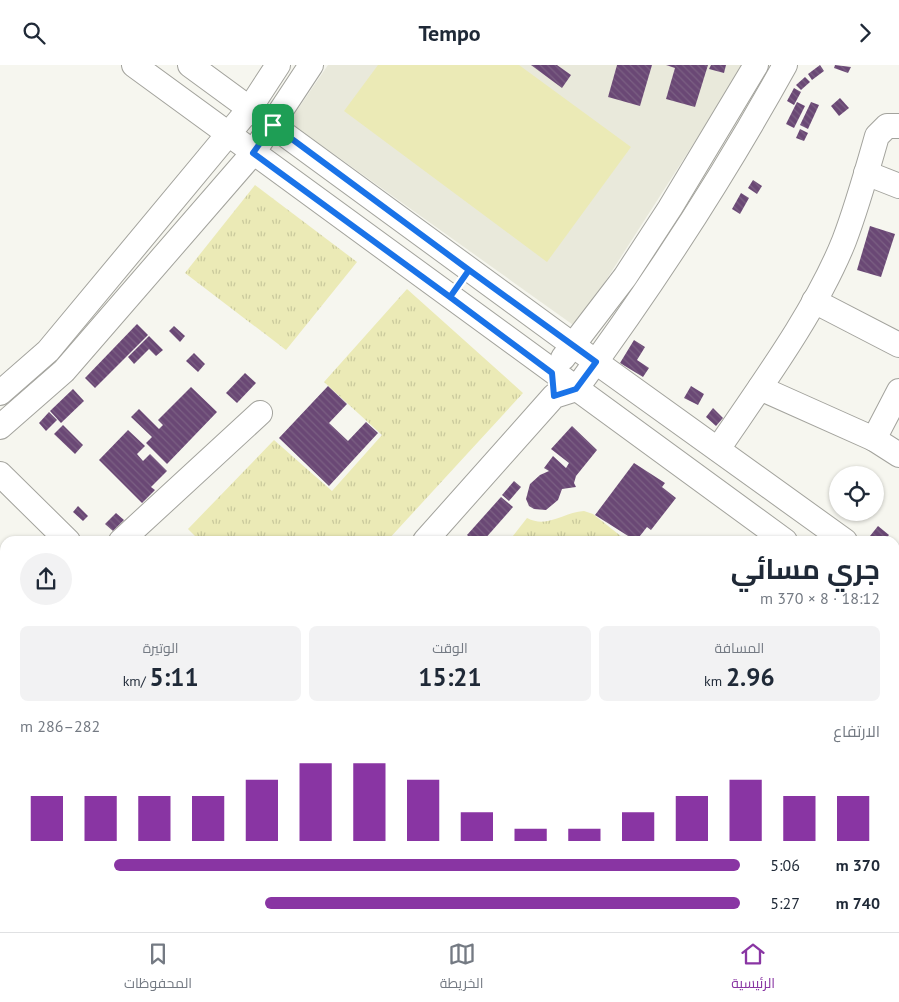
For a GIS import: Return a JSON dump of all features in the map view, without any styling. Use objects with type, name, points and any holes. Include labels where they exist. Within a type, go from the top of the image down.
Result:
[{"type":"street","points":[[134,65],[229,133],[253,153],[552,373],[565,393],[771,536]]},
{"type":"street","points":[[190,65],[469,270],[838,536]]},
{"type":"street","points":[[0,393],[48,351],[250,108],[278,65]]},
{"type":"street","points":[[0,427],[64,371],[253,153],[311,65]]},
{"type":"street","points":[[552,373],[625,277],[670,208],[756,65]]},
{"type":"street","points":[[430,536],[596,362],[644,292],[753,122],[785,65]]},
{"type":"street","points":[[718,449],[760,388],[814,301],[843,242],[879,132],[887,126],[899,126]]},
{"type":"street","points":[[866,173],[899,186]]},
{"type":"street","points":[[450,297],[469,270]]},
{"type":"street","points":[[625,277],[644,292]]},
{"type":"street","points":[[814,301],[899,345]]},
{"type":"street","points":[[760,388],[874,439],[899,455]]},
{"type":"street","points":[[874,439],[899,391]]},
{"type":"street","points":[[126,536],[260,413]]},
{"type":"street","points":[[0,474],[63,536]]},
{"type":"shaded area","points":[[328,65],[744,65],[576,327],[289,122]]},
{"type":"green space","points":[[378,65],[519,65],[631,147],[547,262],[344,111]]},
{"type":"green space","points":[[255,185],[357,262],[286,350],[185,273]]},
{"type":"green space","points":[[407,289],[523,393],[392,536],[195,536],[188,529],[274,440],[332,491],[382,435],[324,382]]},
{"type":"green space","points":[[584,511],[593,514],[621,536],[513,536],[527,518],[542,522]]},
{"type":"building","points":[[531,65],[557,65],[571,75],[562,88]]},
{"type":"building","points":[[617,65],[652,65],[640,106],[608,97]]},
{"type":"building","points":[[666,65],[708,65],[695,107],[666,99],[675,68]]},
{"type":"building","points":[[711,65],[726,65],[724,73],[709,69]]},
{"type":"building","points":[[820,65],[824,71],[812,80],[808,74]]},
{"type":"building","points":[[835,65],[851,67],[848,73],[834,68]]},
{"type":"building","points":[[805,77],[810,82],[801,90],[796,85]]},
{"type":"building","points":[[794,88],[801,92],[794,105],[787,101]]},
{"type":"building","points":[[840,98],[849,108],[839,116],[831,106]]},
{"type":"building","points":[[797,102],[805,106],[794,128],[786,124]]},
{"type":"building","points":[[811,102],[819,105],[808,129],[800,125]]},
{"type":"building","points":[[800,129],[808,133],[804,141],[796,138]]},
{"type":"building","points":[[753,180],[762,186],[757,194],[748,188]]},
{"type":"building","points":[[741,193],[749,198],[740,214],[732,209]]},
{"type":"building","points":[[870,226],[895,234],[881,277],[857,270]]},
{"type":"building","points":[[137,324],[148,335],[95,388],[85,378]]},
{"type":"building","points":[[174,326],[185,336],[180,342],[169,331]]},
{"type":"building","points":[[149,336],[163,350],[156,356],[149,349],[134,364],[128,357]]},
{"type":"building","points":[[634,340],[645,347],[637,360],[649,368],[643,377],[620,363]]},
{"type":"building","points":[[194,353],[205,364],[198,372],[186,361]]},
{"type":"building","points":[[245,373],[256,383],[237,403],[226,393]]},
{"type":"building","points":[[328,386],[347,404],[329,423],[348,441],[366,422],[378,433],[329,486],[279,438]]},
{"type":"building","points":[[691,386],[704,394],[698,405],[684,398]]},
{"type":"building","points":[[191,387],[217,412],[167,464],[146,443],[152,437],[131,417],[139,409],[159,429],[163,425],[158,420]]},
{"type":"building","points":[[73,389],[84,401],[61,423],[50,411]]},
{"type":"building","points":[[713,408],[723,418],[716,426],[706,417]]},
{"type":"building","points":[[49,412],[57,420],[46,431],[39,423]]},
{"type":"building","points":[[63,425],[83,445],[75,454],[54,434]]},
{"type":"building","points":[[572,426],[597,450],[576,476],[574,483],[576,487],[562,489],[558,500],[546,510],[534,509],[529,506],[526,499],[530,484],[540,475],[549,471],[544,468],[553,456],[566,468],[569,463],[551,449]]},
{"type":"building","points":[[128,430],[145,446],[137,454],[143,461],[150,454],[167,471],[151,487],[155,490],[142,503],[99,460]]},
{"type":"building","points":[[634,463],[665,483],[662,487],[676,498],[651,530],[647,527],[640,536],[628,536],[595,515]]},
{"type":"building","points":[[514,481],[521,487],[509,501],[502,495]]},
{"type":"building","points":[[501,497],[513,507],[487,536],[467,535]]},
{"type":"building","points":[[78,506],[88,516],[83,521],[73,512]]},
{"type":"building","points":[[116,513],[124,520],[113,531],[105,524]]},
{"type":"building","points":[[878,526],[889,535],[888,536],[870,536]]},
{"type":"route","points":[[273,125],[253,153],[450,297],[469,270],[573,345],[596,362],[576,389],[554,396],[552,373],[450,297],[469,270],[273,125]]}]
